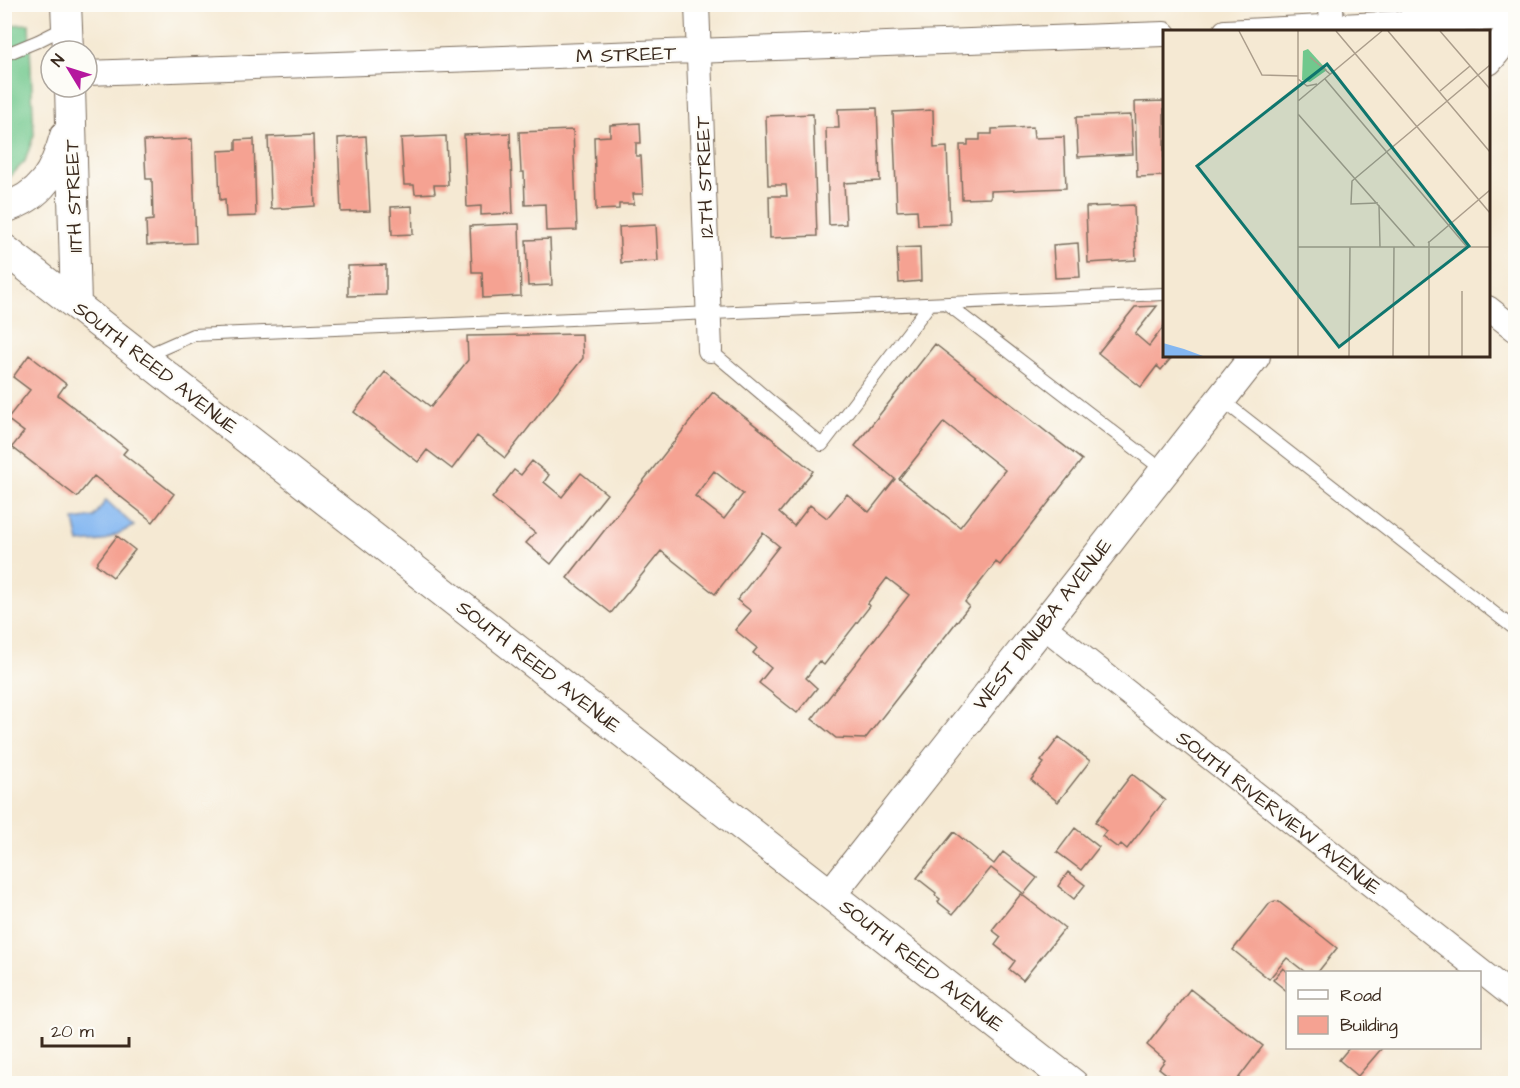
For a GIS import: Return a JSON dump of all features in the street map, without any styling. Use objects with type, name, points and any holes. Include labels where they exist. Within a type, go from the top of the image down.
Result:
[{"type":"street","name":"12TH STREET","points":[[697,4],[710,350]]},
{"type":"street","points":[[1244,30],[1332,21],[1515,17]]},
{"type":"street","points":[[1490,57],[1515,26]]},
{"type":"street","name":"M STREET","points":[[99,74],[1163,34]]},
{"type":"street","name":"11TH STREET","points":[[70,99],[76,304]]},
{"type":"street","points":[[4,208],[20,203],[43,185],[60,153],[70,118]]},
{"type":"street","name":"SOUTH REED AVENUE","points":[[4,249],[1073,1083]]},
{"type":"street","points":[[1490,310],[1515,330]]},
{"type":"street","name":"WEST DINUBA AVENUE","points":[[831,894],[1254,357]]},
{"type":"street","name":"SOUTH RIVERVIEW AVENUE","points":[[1042,625],[1480,971]]},
{"type":"street","name":"SOUTH RIVERVIEW AVENUE","points":[[1481,972],[1515,999]]},
{"type":"lane","points":[[4,55],[67,27]]},
{"type":"lane","points":[[144,356],[193,335],[1163,294]]},
{"type":"lane","points":[[710,350],[822,445],[930,304]]},
{"type":"lane","points":[[947,304],[1163,470]]},
{"type":"lane","points":[[1221,399],[1515,630]]},
{"type":"green space","points":[[29,24],[34,135],[25,161],[5,182],[5,25]]},
{"type":"water","points":[[106,500],[134,526],[103,541],[79,543],[74,520],[94,517]]},
{"type":"building","points":[[1163,101],[1163,176],[1137,177],[1135,102]]},
{"type":"building","points":[[877,108],[880,181],[844,183],[846,224],[829,225],[826,128],[839,128],[838,109]]},
{"type":"building","points":[[933,110],[934,148],[947,147],[950,224],[918,225],[917,210],[897,211],[893,112]]},
{"type":"building","points":[[813,114],[817,236],[770,238],[769,196],[787,196],[786,185],[768,185],[766,116]]},
{"type":"building","points":[[1131,115],[1133,154],[1078,157],[1076,117]]},
{"type":"building","points":[[640,123],[641,143],[636,143],[636,156],[641,156],[643,194],[633,194],[634,204],[619,204],[619,209],[596,210],[594,137],[610,136],[610,125]]},
{"type":"building","points":[[1033,127],[1034,138],[1064,137],[1066,188],[991,191],[991,198],[962,199],[960,145],[968,145],[968,140],[980,140],[980,134],[992,134],[992,129]]},
{"type":"building","points":[[573,130],[577,230],[546,231],[545,204],[525,205],[519,132]]},
{"type":"building","points":[[510,133],[513,213],[481,215],[481,206],[467,207],[464,135]]},
{"type":"building","points":[[313,135],[315,206],[271,209],[268,137]]},
{"type":"building","points":[[366,136],[370,211],[341,212],[338,138]]},
{"type":"building","points":[[446,136],[448,185],[434,185],[435,193],[415,194],[414,185],[404,185],[401,138]]},
{"type":"building","points":[[192,139],[196,243],[147,245],[146,221],[153,220],[152,179],[146,179],[144,141]]},
{"type":"building","points":[[254,139],[256,216],[226,217],[225,199],[220,200],[218,151],[236,150],[236,140]]},
{"type":"building","points":[[1134,205],[1136,260],[1088,263],[1086,207]]},
{"type":"building","points":[[412,206],[413,234],[392,235],[391,207]]},
{"type":"building","points":[[519,224],[521,296],[483,298],[482,272],[472,272],[470,226]]},
{"type":"building","points":[[656,225],[658,261],[621,263],[619,227]]},
{"type":"building","points":[[550,239],[552,285],[528,286],[526,240]]},
{"type":"building","points":[[1078,243],[1080,277],[1055,278],[1053,245]]},
{"type":"building","points":[[920,247],[921,281],[899,283],[897,248]]},
{"type":"building","points":[[386,265],[386,295],[348,296],[348,266]]},
{"type":"building","points":[[1157,306],[1135,334],[1149,346],[1163,327],[1163,357],[1172,357],[1161,370],[1157,366],[1141,387],[1098,353],[1135,307]]},
{"type":"building","points":[[582,334],[583,358],[505,458],[477,436],[452,469],[427,450],[418,462],[354,412],[385,372],[431,407],[468,360],[467,336]]},
{"type":"building","points":[[935,344],[1082,460],[1000,565],[996,562],[965,602],[969,606],[865,739],[836,738],[812,719],[909,595],[887,578],[867,604],[870,606],[824,665],[819,661],[806,678],[817,688],[797,713],[759,683],[771,668],[753,653],[757,648],[735,630],[751,611],[737,600],[779,546],[763,533],[715,594],[661,551],[611,613],[567,578],[713,392],[813,471],[779,513],[794,526],[810,505],[827,518],[847,494],[869,512],[895,479],[855,446]],"holes":[[[944,422],[1005,470],[960,527],[899,479]],[[714,471],[743,494],[724,519],[695,496]]]},
{"type":"building","points":[[29,355],[66,384],[58,395],[127,449],[123,454],[174,494],[153,522],[94,476],[77,497],[12,447],[24,432],[7,419],[30,390],[13,377]]},
{"type":"building","points":[[532,461],[549,475],[544,482],[562,497],[581,473],[607,494],[551,564],[526,543],[535,533],[492,498],[514,470],[521,475]]},
{"type":"building","points":[[117,536],[135,550],[113,577],[96,564]]},
{"type":"building","points":[[1059,737],[1090,761],[1058,802],[1031,780],[1044,763],[1041,761]]},
{"type":"building","points":[[1132,774],[1165,800],[1127,849],[1121,844],[1118,848],[1102,836],[1106,831],[1095,822]]},
{"type":"building","points":[[1075,828],[1099,847],[1081,870],[1057,852]]},
{"type":"building","points":[[954,832],[994,864],[1003,852],[1037,878],[1024,894],[991,868],[953,914],[938,902],[940,899],[935,895],[936,893],[917,878]]},
{"type":"building","points":[[1068,872],[1085,885],[1074,899],[1058,886]]},
{"type":"building","points":[[1021,894],[1065,928],[1023,980],[1009,969],[1015,961],[995,945],[1001,937],[992,930]]},
{"type":"building","points":[[1279,902],[1337,948],[1319,971],[1304,971],[1287,958],[1269,979],[1233,950],[1270,903]]},
{"type":"building","points":[[1283,968],[1287,971],[1286,990],[1273,980]]},
{"type":"building","points":[[1190,989],[1263,1046],[1234,1084],[1179,1084],[1159,1068],[1165,1060],[1147,1045]]},
{"type":"building","points":[[1348,1049],[1381,1049],[1358,1076],[1339,1060]]}]
